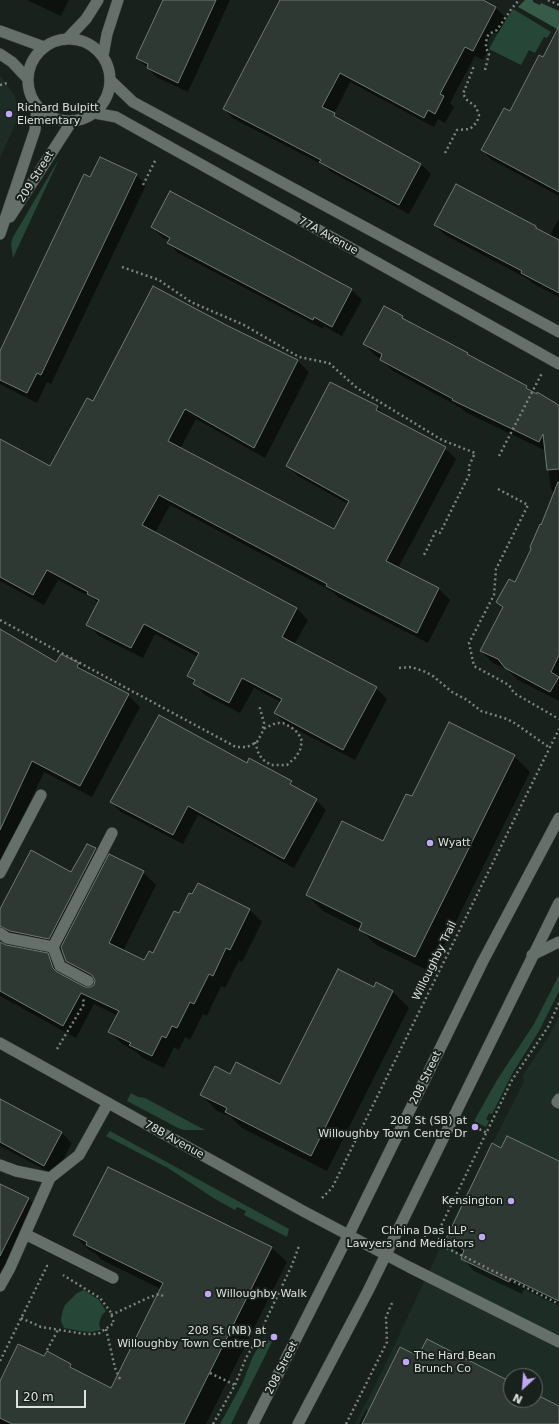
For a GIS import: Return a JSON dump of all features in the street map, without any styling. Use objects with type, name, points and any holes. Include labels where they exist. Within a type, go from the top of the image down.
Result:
[{"type":"street","points":[[68,38],[86,19],[98,0]]},
{"type":"street","points":[[103,56],[107,34],[118,0]]},
{"type":"street","points":[[0,31],[44,47]]},
{"type":"street","points":[[68,38],[82,40],[94,47],[103,56],[108,68],[110,80],[109,92],[103,104],[95,113],[84,119],[72,122],[59,120],[46,115],[37,106],[29,93],[27,78],[30,66],[35,56],[44,47],[55,41],[68,38]]},
{"type":"street","points":[[0,54],[12,62],[27,78]]},
{"type":"street","points":[[110,80],[133,102],[559,332]]},
{"type":"street","name":"209 Street","points":[[0,234],[35,130],[37,106]]},
{"type":"street","name":"77A Avenue","points":[[95,113],[116,117],[559,364]]},
{"type":"street","name":"209 Street","points":[[0,234],[72,122]]},
{"type":"street","points":[[0,873],[41,795]]},
{"type":"street","name":"208 Street","points":[[253,1424],[349,1234],[483,961],[559,818]]},
{"type":"street","points":[[88,981],[60,966],[53,947],[112,833]]},
{"type":"street","points":[[298,1424],[386,1254],[532,955],[559,903]]},
{"type":"street","points":[[0,933],[8,938],[53,947]]},
{"type":"street","points":[[532,955],[559,942]]},
{"type":"street","name":"78B Avenue","points":[[0,1044],[303,1211],[559,1342]]},
{"type":"street","points":[[559,1099],[557,1102],[559,1103]]},
{"type":"street","points":[[0,1286],[50,1178],[79,1155],[108,1103]]},
{"type":"street","points":[[0,1165],[16,1171],[50,1178]]},
{"type":"street","points":[[25,1234],[113,1278]]},
{"type":"path","points":[[485,70],[489,54],[486,48],[487,38],[489,34],[497,30],[519,0]]},
{"type":"path","points":[[548,0],[559,5]]},
{"type":"path","points":[[445,153],[457,130],[470,129],[477,122],[479,115],[476,107],[467,100],[463,94],[474,66]]},
{"type":"path","points":[[143,185],[159,153]]},
{"type":"path","points":[[122,267],[159,280],[191,302],[244,325],[299,357],[329,363],[357,388],[436,436],[476,453],[469,466],[469,475],[440,533],[436,531],[424,555]]},
{"type":"path","points":[[499,456],[543,373]]},
{"type":"path","points":[[498,489],[528,505],[496,569],[494,594],[469,643],[474,666],[509,685],[514,694],[559,718]]},
{"type":"path","points":[[0,620],[236,747],[246,747],[255,742],[262,733],[264,723],[259,705]]},
{"type":"path","points":[[399,668],[411,667],[426,672],[452,692],[467,700],[481,711],[507,719],[550,748]]},
{"type":"path","points":[[255,742],[262,759],[272,765],[287,765],[296,757],[300,750],[302,741],[298,733],[291,727],[283,723],[276,723],[263,729]]},
{"type":"path","name":"Willoughby Trail","points":[[322,1198],[332,1188],[559,729]]},
{"type":"path","points":[[57,1049],[84,1004],[83,996],[88,981]]},
{"type":"path","points":[[559,1003],[548,1027],[512,1080],[439,1230],[439,1244],[559,1304]]},
{"type":"path","points":[[475,1127],[487,1133]]},
{"type":"path","points":[[424,1236],[439,1230]]},
{"type":"path","points":[[213,1424],[235,1385],[246,1358],[261,1331],[292,1265],[299,1246]]},
{"type":"path","points":[[0,1361],[47,1266],[53,1269]]},
{"type":"path","points":[[21,1318],[37,1326],[85,1334],[98,1334],[114,1323],[110,1311],[100,1298],[85,1287],[58,1272]]},
{"type":"path","points":[[111,1315],[158,1294],[163,1296]]},
{"type":"path","points":[[346,1424],[387,1342],[386,1317],[392,1303]]},
{"type":"path","points":[[106,1329],[115,1368],[120,1379]]},
{"type":"path","points":[[47,1350],[58,1330]]},
{"type":"path","points":[[261,1331],[274,1337]]},
{"type":"path","points":[[210,1373],[235,1385]]},
{"type":"shaded area","name":"Richard Bulpitt Elementary","points":[[0,75],[14,94],[17,103],[18,118],[0,158]]},
{"type":"shaded area","points":[[559,1017],[559,1424],[355,1424],[376,1384],[457,1212],[524,1082],[523,1075],[546,1041]]},
{"type":"green space","points":[[525,0],[533,0],[533,2],[540,5],[541,3],[559,11],[559,30],[518,7]]},
{"type":"green space","points":[[513,9],[551,32],[547,38],[544,37],[535,53],[529,50],[521,65],[489,49],[488,44],[489,38],[493,33],[498,33]]},
{"type":"green space","points":[[60,157],[13,258],[11,244],[13,237]]},
{"type":"green space","points":[[559,975],[559,991],[539,1031],[512,1074],[492,1114],[489,1113],[486,1119],[489,1121],[486,1127],[474,1121],[497,1080],[534,1024]]},
{"type":"green space","points":[[131,1093],[138,1097],[145,1098],[205,1130],[184,1130],[178,1128],[127,1101]]},
{"type":"green space","points":[[110,1131],[289,1229],[287,1237],[244,1215],[246,1211],[237,1207],[235,1210],[215,1199],[168,1168],[106,1136]]},
{"type":"green space","points":[[84,1290],[99,1300],[106,1311],[100,1320],[99,1325],[101,1330],[91,1332],[64,1328],[61,1321],[65,1305],[77,1293]]},
{"type":"green space","points":[[264,1338],[272,1342],[231,1424],[220,1424],[242,1384],[253,1356]]},
{"type":"building","points":[[163,0],[216,0],[178,83],[147,68],[148,64],[136,58]]},
{"type":"building","points":[[280,0],[483,0],[496,7],[473,51],[465,47],[440,94],[444,96],[435,114],[428,110],[424,118],[340,73],[322,107],[335,113],[334,116],[421,164],[399,205],[319,162],[321,160],[223,109]]},
{"type":"building","points":[[559,26],[559,192],[481,150],[504,108],[510,111],[539,55],[543,57]]},
{"type":"building","points":[[100,157],[137,174],[41,375],[37,373],[27,393],[0,380],[0,351],[84,174],[90,177]]},
{"type":"building","points":[[456,184],[536,226],[536,228],[559,240],[559,293],[521,273],[522,271],[434,225]]},
{"type":"building","points":[[170,191],[352,289],[332,327],[314,317],[313,320],[167,243],[170,238],[151,227]]},
{"type":"building","points":[[153,286],[228,326],[298,360],[254,448],[185,409],[168,441],[334,529],[349,501],[286,466],[330,382],[378,406],[376,410],[446,447],[386,561],[439,588],[417,633],[326,586],[327,584],[159,495],[142,525],[297,608],[282,637],[377,687],[343,750],[274,713],[282,699],[242,678],[229,703],[193,684],[195,680],[187,676],[199,653],[144,624],[131,648],[86,625],[99,600],[87,594],[88,592],[47,570],[33,595],[0,577],[0,439],[50,466],[87,398],[93,401]]},
{"type":"building","points":[[384,306],[403,316],[402,318],[468,353],[467,354],[527,386],[526,388],[537,394],[537,392],[557,404],[559,406],[559,469],[547,470],[543,434],[539,442],[452,400],[453,399],[380,360],[382,354],[363,344]]},
{"type":"building","points":[[558,482],[559,655],[551,672],[559,677],[550,692],[505,668],[498,659],[480,651],[503,607],[496,602],[509,579],[515,582],[531,549],[530,547],[540,524],[541,525]]},
{"type":"building","points":[[0,629],[56,662],[61,654],[79,663],[77,667],[129,694],[80,786],[32,761],[0,830]]},
{"type":"building","points":[[159,715],[247,763],[249,758],[292,781],[290,784],[317,799],[284,859],[188,806],[173,835],[110,802]]},
{"type":"building","name":"Wyatt","points":[[449,722],[515,755],[415,957],[359,930],[362,923],[306,895],[342,821],[383,841],[406,794],[412,796]]},
{"type":"building","points":[[87,844],[96,848],[49,939],[10,931],[0,926],[0,909],[31,850],[71,872]]},
{"type":"building","points":[[109,854],[144,871],[109,943],[144,960],[149,951],[153,953],[174,911],[179,913],[189,893],[192,894],[198,883],[250,909],[230,950],[226,948],[213,976],[209,974],[194,1004],[190,1002],[177,1028],[172,1026],[166,1038],[162,1036],[152,1056],[129,1045],[131,1043],[108,1032],[119,1011],[81,993],[63,1026],[0,991],[0,942],[6,945],[48,953],[53,968],[57,972],[85,987],[91,987],[94,985],[95,980],[92,975],[66,961],[61,947]]},
{"type":"building","points":[[338,969],[374,987],[376,982],[393,991],[311,1156],[225,1112],[227,1108],[200,1095],[215,1066],[230,1074],[236,1062],[280,1084]]},
{"type":"building","points":[[0,1099],[62,1132],[44,1166],[0,1142]]},
{"type":"building","name":"Kensington","points":[[507,1136],[559,1161],[559,1301],[511,1278],[509,1282],[461,1259],[464,1250],[445,1241],[492,1143],[501,1148]]},
{"type":"building","name":"Willoughby Walk","points":[[108,1167],[272,1247],[184,1424],[12,1424],[0,1418],[0,1381],[18,1344],[44,1356],[47,1351],[71,1364],[70,1367],[111,1388],[163,1283],[86,1245],[87,1242],[73,1235]]},
{"type":"building","points":[[0,1184],[29,1198],[0,1256]]},
{"type":"building","points":[[427,1339],[503,1378],[503,1408],[543,1408],[543,1398],[559,1406],[559,1424],[362,1424],[400,1347],[418,1356]]},
{"type":"place","name":"Richard Bulpitt Elementary","points":[[9,114]]},
{"type":"place","name":"Wyatt","points":[[430,843]]},
{"type":"place","name":"208 St (SB) at Willoughby Town Centre Dr","points":[[475,1127]]},
{"type":"place","name":"Kensington","points":[[511,1201]]},
{"type":"place","name":"Chhina Das LLP - Lawyers and Mediators","points":[[482,1237]]},
{"type":"place","name":"Willoughby Walk","points":[[208,1294]]},
{"type":"place","name":"208 St (NB) at Willoughby Town Centre Dr","points":[[274,1337]]},
{"type":"place","name":"The Hard Bean Brunch Co","points":[[406,1362]]}]
